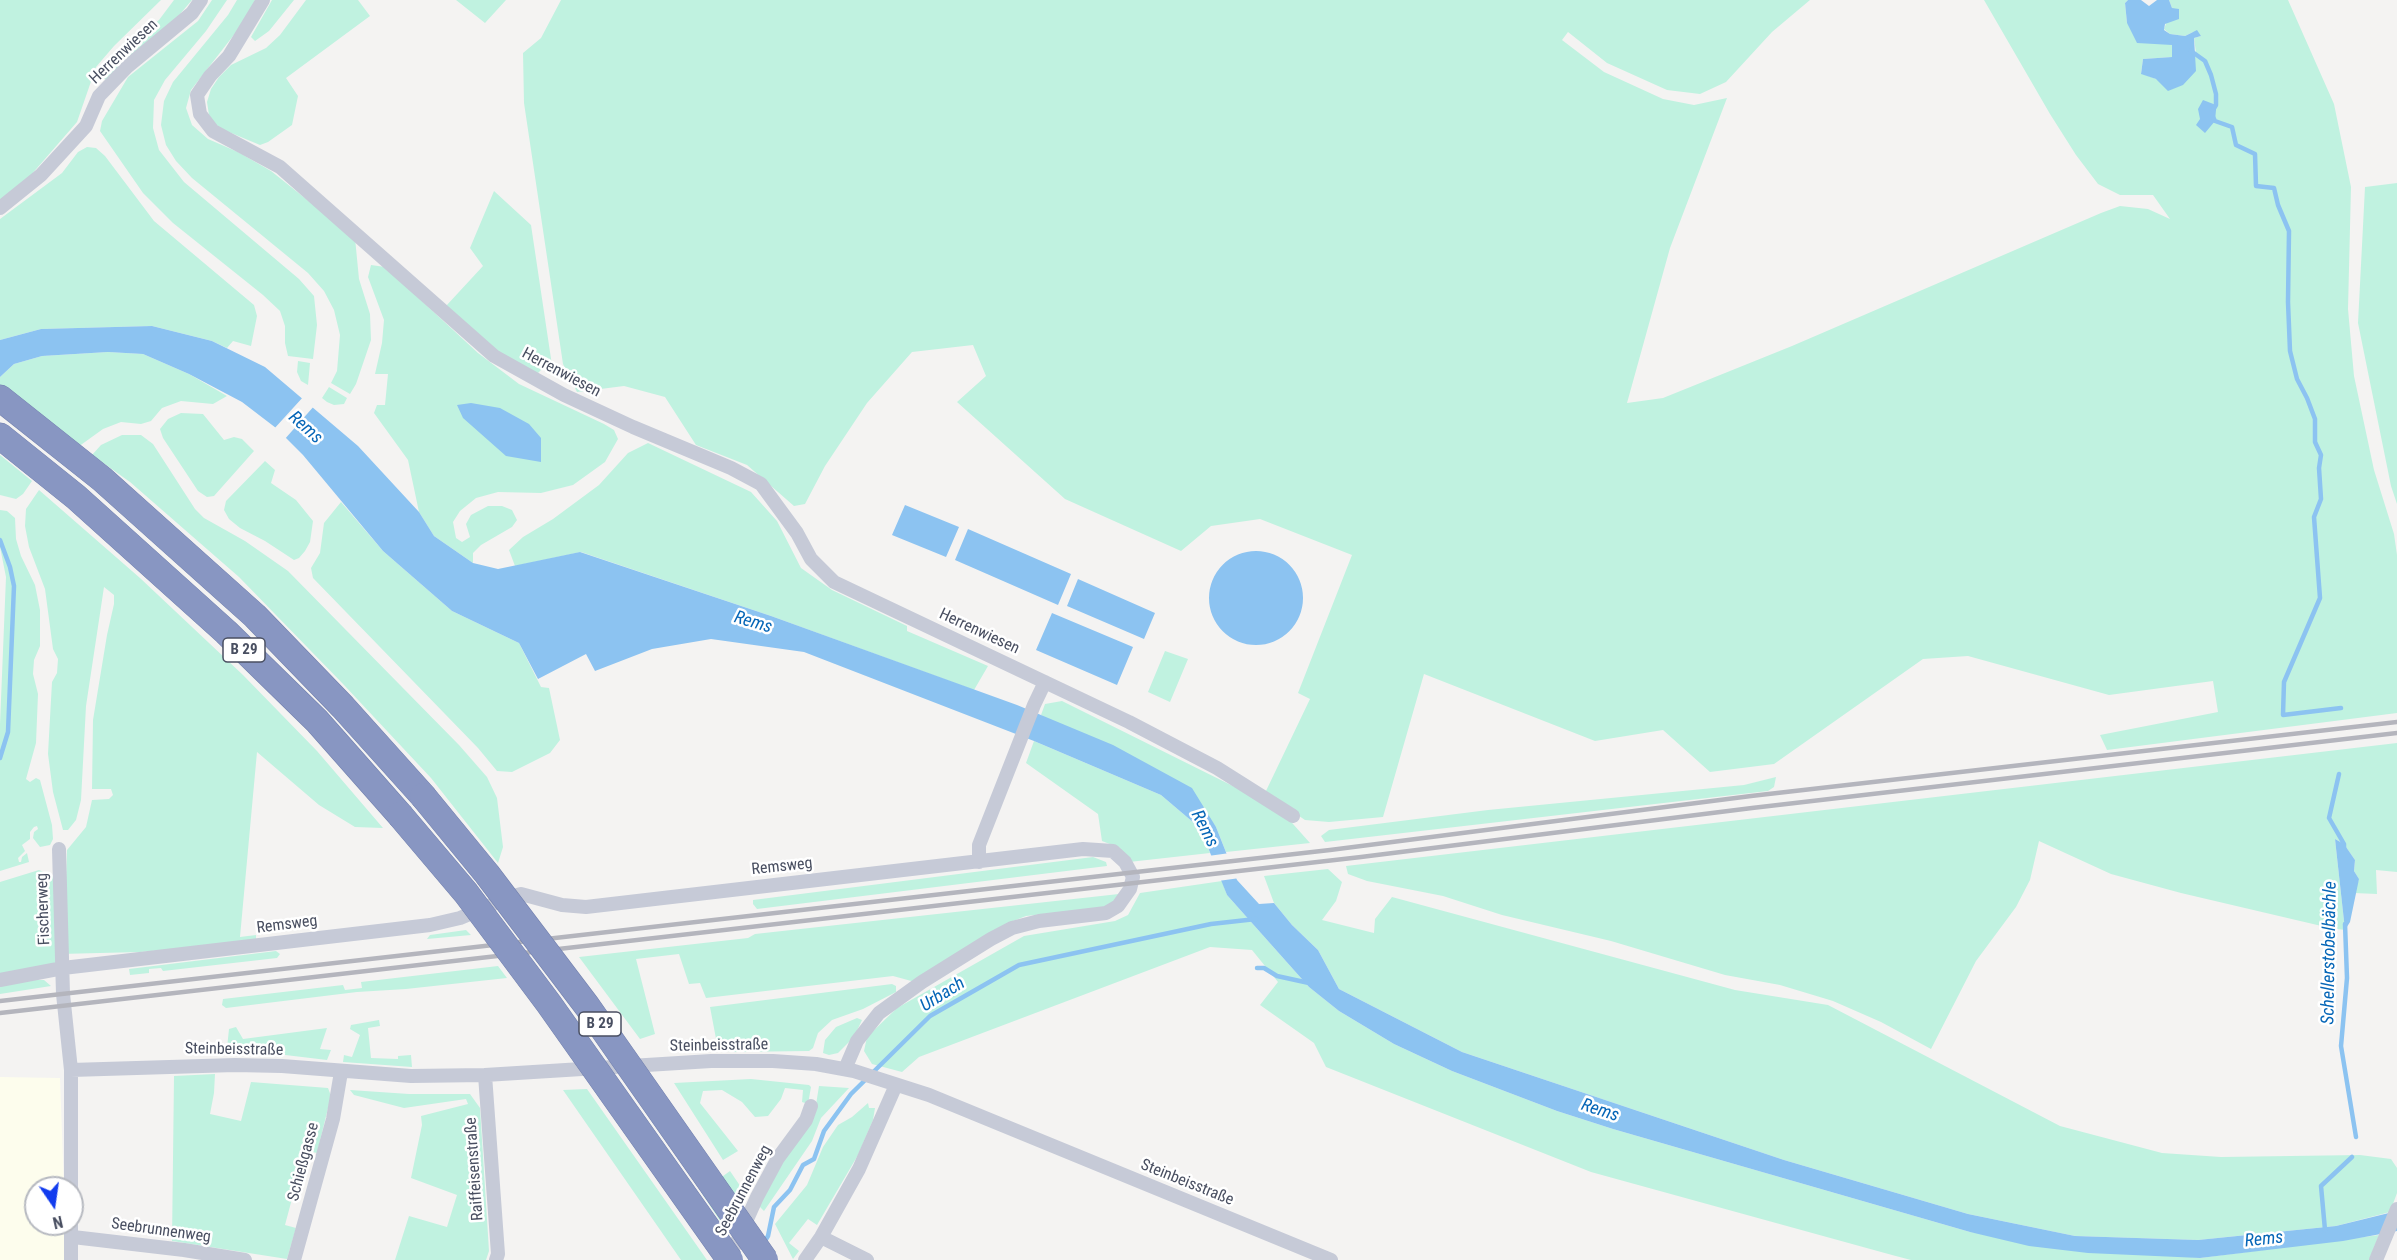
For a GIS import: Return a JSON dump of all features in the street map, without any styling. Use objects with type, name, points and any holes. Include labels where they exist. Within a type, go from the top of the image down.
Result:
[{"type":"highway","name":"B 29","points":[[0,398],[102,479],[255,616],[343,707],[423,796],[487,874],[587,1006],[765,1260]]},
{"type":"highway","name":"B 29","points":[[0,436],[76,497],[242,648],[316,722],[400,815],[466,893],[542,994],[730,1260]]},
{"type":"street","name":"Herrenwiesen","points":[[0,208],[41,175],[86,126],[99,96],[106,88],[128,66],[192,13],[201,0]]},
{"type":"street","name":"Herrenwiesen","points":[[263,0],[229,56],[210,76],[197,95],[200,114],[213,130],[280,167],[494,356],[564,395],[633,427],[732,468],[761,484],[797,533],[811,559],[834,582],[1129,722],[1217,768],[1293,816]]},
{"type":"street","points":[[979,862],[979,846],[1015,759],[1034,705],[1046,682]]},
{"type":"street","name":"Fischerweg","points":[[59,849],[63,968],[71,1070],[72,1176]]},
{"type":"street","name":"Remsweg","points":[[0,980],[63,968],[430,925],[460,918],[521,894],[562,906],[586,907],[1083,849],[1113,851],[1121,858],[1133,877],[1126,896],[1118,906],[1106,913],[1039,921],[1012,928],[991,939],[879,1013],[857,1041],[850,1070]]},
{"type":"street","name":"Steinbeisstraße","points":[[71,1070],[218,1065],[282,1066],[411,1076],[485,1075],[711,1061],[773,1061],[850,1070],[929,1095],[1331,1260]]},
{"type":"street","name":"Schießgasse","points":[[294,1260],[333,1119],[341,1072]]},
{"type":"street","name":"Raiffeisenstraße","points":[[485,1075],[498,1254],[496,1260]]},
{"type":"street","points":[[805,1260],[821,1237],[859,1169],[892,1083]]},
{"type":"street","name":"Seebrunnenweg","points":[[724,1260],[736,1244],[778,1158],[806,1120],[811,1106]]},
{"type":"street","points":[[2377,1258],[2397,1209]]},
{"type":"street","name":"Fischerweg","points":[[71,1260],[73,1236]]},
{"type":"street","name":"Seebrunnenweg","points":[[73,1236],[245,1260]]},
{"type":"street","points":[[821,1237],[867,1260]]},
{"type":"shaded area","points":[[0,1077],[60,1078],[64,1176],[24,1176],[24,1236],[65,1236],[64,1260],[0,1260]]},
{"type":"green space","points":[[0,0],[161,0],[96,67],[77,122],[31,175],[0,205]]},
{"type":"green space","points":[[174,0],[192,0],[169,27],[106,80],[103,77],[106,67],[119,52],[159,20]]},
{"type":"green space","points":[[212,0],[227,0],[206,31],[165,80],[154,100],[153,128],[159,150],[184,182],[299,279],[314,296],[317,325],[313,359],[288,356],[285,326],[280,311],[173,223],[143,193],[100,131],[102,121],[128,77],[198,21]]},
{"type":"green space","points":[[237,0],[255,0],[247,18],[191,90],[186,108],[192,125],[208,139],[238,152],[271,171],[355,238],[359,279],[370,314],[371,340],[356,384],[350,394],[331,383],[337,371],[340,335],[334,310],[324,291],[308,273],[192,178],[176,161],[166,145],[161,125],[164,101],[173,82],[228,15]]},
{"type":"green space","points":[[272,0],[294,0],[269,31],[255,41],[251,37]]},
{"type":"green space","points":[[306,0],[358,0],[370,16],[286,78],[298,96],[292,125],[268,142],[260,145],[215,124],[209,115],[207,102],[211,89],[219,77],[231,65],[266,48],[280,35]]},
{"type":"green space","points":[[456,0],[506,0],[485,23]]},
{"type":"green space","points":[[561,0],[1810,0],[1772,32],[1726,82],[1700,94],[1667,90],[1607,63],[1568,32],[1562,40],[1604,72],[1663,99],[1694,105],[1727,98],[1670,248],[1627,403],[1663,398],[1792,346],[2120,206],[2148,209],[2170,219],[2153,195],[2120,195],[2098,184],[2050,114],[1984,0],[2128,0],[2125,3],[2127,23],[2172,45],[2172,57],[2143,59],[2141,73],[2156,79],[2196,53],[2194,38],[2201,36],[2193,32],[2185,36],[2170,34],[2164,29],[2172,8],[2169,0],[2288,0],[2334,104],[2351,187],[2348,309],[2354,376],[2374,470],[2394,534],[2397,555],[2397,713],[2107,750],[2100,735],[2218,712],[2213,681],[2109,695],[1968,656],[1923,659],[1774,764],[1710,772],[1663,730],[1595,741],[1424,674],[1383,817],[1329,822],[1305,820],[1265,793],[1310,699],[1298,693],[1352,555],[1260,519],[1211,526],[1181,551],[1065,499],[957,402],[986,376],[973,345],[912,352],[867,403],[825,466],[805,504],[794,506],[747,465],[696,445],[665,397],[624,386],[577,392],[563,364],[524,103],[523,53],[541,38]]},
{"type":"green space","points":[[87,147],[96,148],[105,156],[154,221],[254,305],[257,316],[251,346],[233,341],[227,348],[212,341],[152,326],[41,329],[0,340],[0,219],[62,173],[78,152]]},
{"type":"green space","points":[[2397,183],[2397,504],[2391,486],[2358,323],[2365,187]]},
{"type":"green space","points":[[494,191],[531,225],[553,372],[549,374],[543,368],[535,376],[495,352],[446,306],[483,266],[470,248]]},
{"type":"green space","points":[[371,265],[385,267],[478,353],[519,384],[604,424],[614,430],[618,439],[605,462],[573,485],[541,493],[498,492],[476,498],[460,511],[453,522],[456,538],[462,542],[470,537],[466,524],[471,515],[488,506],[502,506],[512,510],[517,520],[512,527],[481,545],[473,553],[473,563],[434,536],[419,512],[408,460],[374,413],[377,405],[385,405],[388,374],[375,374],[382,343],[384,320],[368,277]]},
{"type":"green space","points":[[108,352],[143,354],[189,374],[227,396],[213,404],[181,401],[162,408],[151,421],[141,424],[121,422],[103,429],[78,447],[0,385],[0,377],[14,364],[42,356]]},
{"type":"green space","points":[[298,361],[310,363],[308,385],[301,381],[297,372]]},
{"type":"green space","points":[[329,387],[347,398],[344,404],[334,405],[322,398]]},
{"type":"green space","points":[[181,413],[203,414],[224,440],[234,437],[242,439],[254,451],[214,496],[207,497],[198,491],[163,438],[160,429],[168,419]]},
{"type":"green space","points":[[122,435],[141,435],[153,444],[195,509],[204,518],[245,541],[288,571],[459,745],[487,777],[497,798],[503,847],[498,863],[431,778],[239,577],[130,482],[92,455],[101,445]]},
{"type":"green space","points":[[648,443],[751,492],[777,521],[801,568],[832,590],[907,626],[907,631],[988,666],[974,690],[771,616],[581,552],[515,566],[509,550],[523,537],[553,519],[599,485],[628,453]]},
{"type":"green space","points":[[0,455],[32,481],[23,494],[16,499],[0,495]]},
{"type":"green space","points":[[265,461],[275,470],[271,483],[296,500],[313,521],[310,542],[299,558],[294,560],[240,528],[229,519],[224,510],[226,501]]},
{"type":"green space","points":[[39,490],[140,578],[243,675],[317,751],[383,828],[355,827],[319,805],[257,752],[240,937],[256,935],[256,942],[140,952],[60,954],[60,962],[0,974],[0,882],[39,870],[54,877],[65,910],[67,850],[86,827],[92,800],[109,799],[113,795],[111,789],[92,789],[93,720],[114,604],[114,595],[104,587],[86,706],[81,800],[76,820],[68,830],[63,830],[53,792],[48,754],[52,682],[57,673],[58,659],[53,649],[45,589],[29,547],[25,526],[26,509]]},
{"type":"green space","points":[[341,502],[383,551],[452,611],[519,643],[541,687],[549,688],[560,740],[550,753],[512,772],[497,771],[478,748],[313,578],[311,568],[320,553],[324,523]]},
{"type":"green space","points":[[0,510],[7,511],[15,518],[16,539],[21,556],[35,585],[40,610],[40,646],[34,660],[33,674],[38,694],[36,743],[26,779],[30,782],[36,778],[40,780],[52,825],[53,839],[50,845],[40,847],[33,838],[34,832],[38,829],[37,826],[34,827],[30,832],[30,839],[22,845],[25,851],[18,858],[21,862],[22,857],[27,853],[29,862],[0,871],[0,724],[6,577],[0,547]]},
{"type":"green space","points":[[1165,651],[1188,659],[1170,702],[1148,692]]},
{"type":"green space","points":[[1062,701],[1259,799],[1285,815],[1310,843],[1226,852],[1216,827],[1206,814],[1041,715],[1045,704]]},
{"type":"green space","points":[[1034,741],[1161,795],[1194,823],[1210,853],[1129,862],[1120,848],[1102,841],[1098,814],[1026,763]]},
{"type":"green space","points":[[2397,743],[2397,872],[2376,870],[2377,894],[2354,893],[2359,879],[2354,871],[2355,860],[2344,844],[2335,839],[2345,930],[2181,893],[2111,874],[2039,841],[2030,880],[2016,907],[1976,961],[1931,1049],[1881,1022],[1833,1001],[1780,985],[1725,975],[1611,941],[1502,915],[1443,896],[1367,881],[1348,874],[1346,866]]},
{"type":"green space","points":[[1776,777],[1774,787],[1768,791],[1325,842],[1321,836],[1329,830],[1488,810],[1744,785]]},
{"type":"green space","points":[[1093,857],[1106,862],[1107,866],[757,909],[753,904],[753,900]]},
{"type":"green space","points":[[1328,869],[1342,882],[1336,901],[1322,920],[1374,933],[1375,919],[1392,897],[1735,990],[1828,1005],[2060,1126],[2162,1153],[2221,1157],[2360,1155],[2391,1159],[2397,1168],[2397,1193],[2390,1212],[2336,1226],[2198,1240],[2075,1236],[1968,1214],[1784,1160],[1462,1052],[1339,989],[1318,950],[1292,925],[1274,903],[1264,876]]},
{"type":"green space","points":[[1222,881],[1227,895],[1309,987],[1339,1011],[1394,1044],[1452,1071],[1557,1111],[1613,1129],[1970,1232],[2200,1258],[2379,1235],[2369,1260],[1911,1260],[1591,1172],[1326,1067],[1314,1043],[1260,1005],[1278,982],[1252,950],[1210,947],[919,1057],[902,1072],[872,1064],[864,1051],[867,1037],[897,1008],[1024,936],[1115,921],[1128,915],[1140,893]]},
{"type":"green space","points":[[1119,894],[1119,899],[1108,907],[1026,916],[1008,923],[915,982],[893,976],[706,998],[700,983],[689,984],[679,954],[636,959],[655,1034],[640,1039],[579,957],[748,938],[755,934]]},
{"type":"green space","points":[[466,930],[471,935],[427,939],[430,935]]},
{"type":"green space","points":[[276,951],[280,954],[277,958],[163,971],[161,968],[149,969],[149,973],[130,975],[129,969]]},
{"type":"green space","points":[[498,966],[507,978],[357,992],[226,1008],[222,1005],[223,999],[343,985],[345,990],[362,988],[361,982]]},
{"type":"green space","points":[[44,980],[51,986],[0,994],[0,986]]},
{"type":"green space","points":[[892,984],[896,986],[896,992],[863,1009],[832,1020],[818,1033],[813,1048],[809,1051],[730,1052],[717,1044],[710,1007]]},
{"type":"green space","points":[[857,1018],[862,1020],[854,1037],[838,1053],[829,1055],[823,1053],[825,1040],[836,1027]]},
{"type":"green space","points":[[379,1020],[380,1026],[368,1028],[371,1058],[398,1059],[398,1056],[411,1055],[412,1067],[343,1062],[344,1055],[352,1057],[360,1035],[350,1029],[351,1025]]},
{"type":"green space","points":[[236,1027],[243,1039],[327,1028],[320,1049],[331,1050],[327,1060],[227,1048],[229,1029]]},
{"type":"green space","points":[[215,1074],[210,1114],[241,1121],[251,1082],[328,1088],[331,1096],[317,1153],[305,1150],[285,1225],[296,1228],[287,1259],[172,1241],[174,1076]]},
{"type":"green space","points":[[751,1079],[809,1085],[811,1087],[808,1104],[802,1102],[803,1090],[785,1088],[781,1099],[768,1116],[755,1117],[742,1102],[722,1090],[703,1091],[700,1103],[738,1151],[723,1160],[674,1083]]},
{"type":"green space","points":[[819,1086],[849,1088],[821,1118],[812,1141],[764,1211],[758,1205],[778,1167],[814,1117]]},
{"type":"green space","points":[[587,1089],[707,1260],[681,1260],[563,1090]]},
{"type":"green space","points":[[350,1090],[409,1094],[470,1094],[480,1108],[489,1251],[486,1260],[395,1260],[409,1216],[447,1227],[457,1195],[411,1178],[422,1125],[421,1116],[468,1104],[466,1099],[404,1108],[354,1095]]},
{"type":"green space","points":[[868,1103],[869,1108],[875,1108],[873,1120],[858,1155],[817,1225],[808,1219],[789,1243],[799,1251],[793,1259],[775,1224],[807,1185],[823,1147],[838,1125],[852,1117]]},
{"type":"green space","points":[[730,1171],[747,1196],[728,1233],[701,1192]]},
{"type":"water","points":[[2128,0],[2141,0],[2149,6],[2157,0],[2169,0],[2172,8],[2179,9],[2179,19],[2165,24],[2164,30],[2170,34],[2185,36],[2197,30],[2201,36],[2194,38],[2196,71],[2183,85],[2168,91],[2156,79],[2141,74],[2143,59],[2172,57],[2172,45],[2137,43],[2127,23],[2125,3]]},
{"type":"water","points":[[2203,100],[2216,105],[2215,121],[2205,133],[2196,125],[2200,119],[2198,109]]},
{"type":"water","name":"Rems","points":[[152,326],[212,341],[265,367],[358,446],[419,512],[434,536],[473,563],[498,569],[580,552],[771,616],[1017,705],[1113,745],[1192,788],[1216,827],[1237,880],[1259,904],[1274,903],[1292,925],[1318,950],[1339,989],[1462,1052],[1784,1160],[1968,1214],[2075,1236],[2198,1240],[2336,1226],[2397,1211],[2397,1231],[2343,1241],[2200,1258],[2088,1253],[2029,1246],[1970,1232],[1613,1129],[1557,1111],[1452,1071],[1394,1044],[1339,1011],[1309,987],[1227,895],[1205,840],[1194,823],[1161,795],[1034,741],[804,652],[711,639],[652,649],[595,671],[586,654],[538,679],[519,643],[452,611],[383,551],[303,455],[276,428],[242,402],[189,374],[143,354],[108,352],[42,356],[14,364],[0,377],[0,340],[41,329]]},
{"type":"water","points":[[471,403],[500,408],[529,424],[541,438],[541,462],[506,456],[463,418],[457,405]]},
{"type":"water","points":[[905,505],[959,527],[946,557],[892,535]]},
{"type":"water","points":[[968,529],[1071,574],[1058,605],[955,560]]},
{"type":"water","points":[[1256,551],[1274,555],[1289,565],[1299,580],[1303,598],[1299,616],[1289,631],[1274,641],[1256,645],[1238,641],[1223,631],[1213,616],[1209,598],[1213,580],[1223,565],[1238,555]]},
{"type":"water","points":[[1078,579],[1155,613],[1144,639],[1067,606]]},
{"type":"water","points":[[1052,613],[1133,647],[1117,685],[1036,650]]},
{"type":"water","points":[[2335,839],[2344,844],[2355,860],[2354,871],[2359,879],[2350,922],[2345,930]]},
{"type":"pier","points":[[304,396],[315,405],[284,440],[273,430]]},
{"type":"pier","points":[[1230,853],[1240,878],[1218,881],[1208,856]]},
{"type":"waterway","name":"Schellerstobelbächle","points":[[2191,51],[2205,61],[2211,75],[2216,94],[2216,105],[2213,110]]},
{"type":"waterway","name":"Schellerstobelbächle","points":[[2213,117],[2215,121],[2232,127],[2236,145],[2255,154],[2256,186],[2274,188],[2278,205],[2289,231],[2290,351],[2297,379],[2315,419],[2315,442],[2321,455],[2319,468],[2321,499],[2314,517],[2320,598],[2284,682],[2283,715],[2341,708]]},
{"type":"waterway","points":[[0,540],[14,586],[8,732],[0,758]]},
{"type":"waterway","name":"Schellerstobelbächle","points":[[2339,774],[2329,818],[2344,844],[2344,850]]},
{"type":"waterway","name":"Urbach","points":[[763,1244],[768,1236],[774,1207],[790,1190],[803,1165],[814,1159],[824,1131],[851,1094],[930,1016],[1019,965],[1211,924],[1256,919]]},
{"type":"waterway","name":"Schellerstobelbächle","points":[[2345,924],[2347,978],[2341,1046],[2356,1137]]},
{"type":"waterway","points":[[1257,968],[1264,968],[1277,976],[1309,983]]},
{"type":"waterway","name":"Schellerstobelbächle","points":[[2325,1230],[2321,1186],[2352,1157]]},
{"type":"railway","points":[[0,1001],[1330,850],[1751,796],[2397,722]]},
{"type":"railway","points":[[0,1013],[1361,857],[1752,808],[2397,733]]}]
